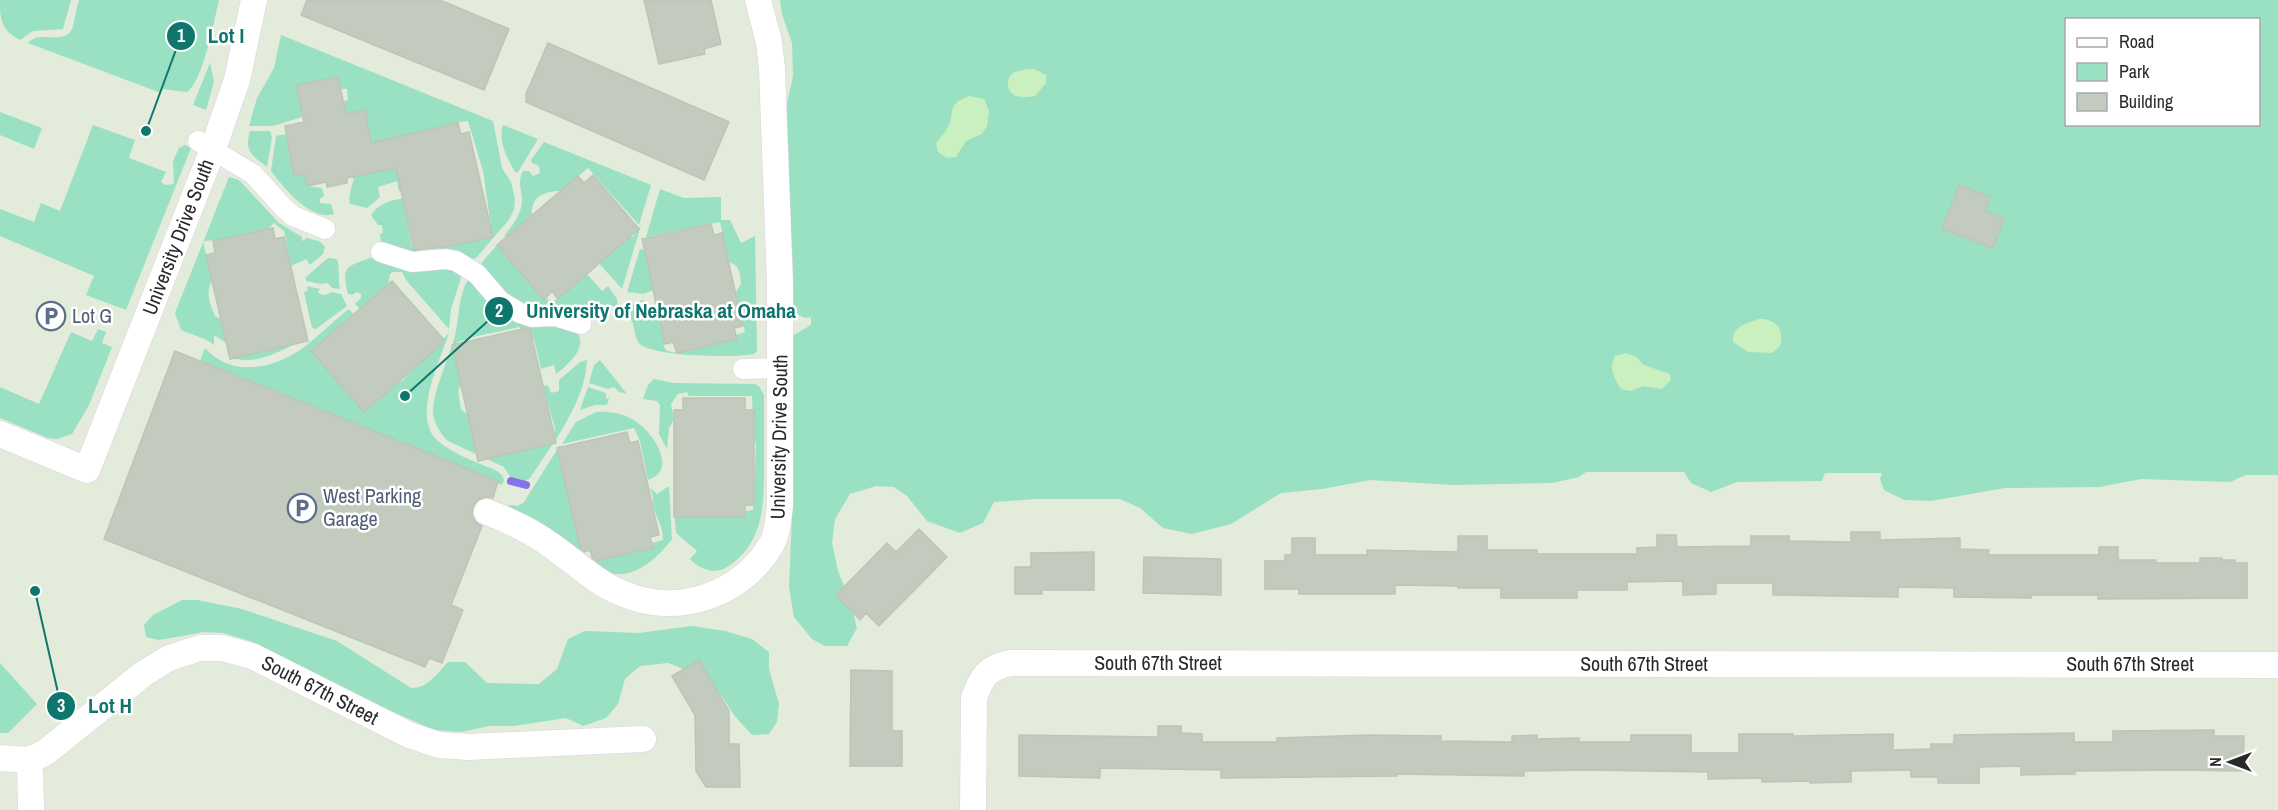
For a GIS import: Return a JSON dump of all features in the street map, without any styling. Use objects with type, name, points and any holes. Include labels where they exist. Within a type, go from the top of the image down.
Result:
[{"type":"street","name":"University Drive South","points":[[0,434],[87,470],[205,145],[237,80],[254,0]]},
{"type":"street","name":"University Drive South","points":[[487,512],[534,534],[600,582],[624,595],[661,602],[713,596],[731,587],[748,575],[772,544],[778,526],[781,368],[772,69],[769,42],[758,0]]},
{"type":"street","points":[[205,145],[253,174],[293,216],[325,229]]},
{"type":"street","points":[[381,252],[412,262],[446,259],[456,261],[477,274],[500,301],[520,313],[532,317],[555,316],[581,324]]},
{"type":"street","points":[[743,369],[781,368]]},
{"type":"street","name":"South 67th Street","points":[[30,760],[46,752],[143,674],[169,658],[200,648],[222,648],[252,656],[409,735],[439,745],[468,747],[643,739]]},
{"type":"street","name":"South 67th Street","points":[[973,810],[974,698],[979,684],[993,667],[1010,663],[2278,665]]},
{"type":"street","points":[[0,758],[30,760],[31,810]]},
{"type":"green space","points":[[0,0],[71,0],[63,29],[33,31],[20,40],[3,24]]},
{"type":"green space","points":[[79,0],[219,0],[203,64],[193,86],[187,92],[162,89],[161,93],[28,43],[38,37],[57,37],[68,34],[72,29]]},
{"type":"green space","points":[[780,0],[2278,0],[2278,475],[2246,475],[2230,482],[2141,479],[2099,487],[2005,488],[1931,501],[1904,500],[1884,490],[1880,479],[1882,473],[1825,473],[1822,481],[1737,482],[1711,492],[1691,483],[1684,472],[1586,472],[1579,477],[1552,483],[1453,485],[1370,480],[1322,489],[1281,493],[1231,524],[1192,534],[1163,528],[1140,508],[1120,499],[1036,499],[994,502],[983,523],[960,533],[927,521],[907,496],[894,487],[876,486],[850,494],[835,519],[832,543],[838,571],[850,601],[857,628],[847,646],[825,646],[812,639],[794,617],[789,587],[792,515],[792,336],[811,325],[811,317],[805,318],[795,313],[788,290],[782,127],[793,76],[792,43],[782,14]]},
{"type":"green space","points":[[281,35],[493,121],[502,168],[511,182],[515,199],[514,210],[508,221],[476,258],[468,261],[421,256],[381,244],[382,225],[378,225],[371,215],[382,204],[406,198],[405,210],[412,247],[422,252],[484,239],[492,233],[483,171],[468,121],[459,122],[392,151],[399,183],[405,190],[399,191],[397,181],[378,187],[380,197],[367,208],[350,204],[354,179],[352,177],[364,110],[345,114],[343,101],[348,100],[347,89],[297,86],[302,117],[273,126],[249,126],[257,98],[274,68]]},
{"type":"green space","points":[[210,63],[214,82],[206,110],[193,105]]},
{"type":"green space","points":[[0,112],[42,128],[34,149],[0,135]]},
{"type":"green space","points":[[93,125],[135,140],[129,158],[166,172],[161,182],[165,185],[174,184],[173,161],[179,148],[185,145],[191,148],[126,310],[86,295],[94,276],[0,236],[0,209],[34,222],[41,203],[60,211]]},
{"type":"green space","points":[[503,125],[538,139],[518,172],[515,172],[504,149]]},
{"type":"green space","points":[[250,131],[270,131],[272,138],[267,167],[249,148]]},
{"type":"green space","points":[[286,134],[294,175],[305,174],[307,186],[322,188],[324,196],[320,199],[320,203],[331,204],[334,214],[316,213],[307,208],[290,194],[271,171],[276,136]]},
{"type":"green space","points":[[544,142],[651,185],[639,225],[588,168],[560,191],[539,196],[533,204],[532,216],[507,237],[504,236],[516,220],[520,210],[522,200],[520,182],[523,171],[529,171],[533,176],[540,173],[539,166],[531,160]]},
{"type":"green space","points":[[229,177],[239,180],[279,223],[302,237],[302,240],[306,238],[319,241],[325,247],[323,254],[310,265],[306,259],[291,266],[284,231],[274,223],[268,229],[204,241]]},
{"type":"green space","points":[[660,189],[684,198],[721,197],[721,220],[730,220],[741,243],[755,236],[757,351],[754,354],[713,356],[675,354],[646,348],[639,343],[631,318],[624,309],[629,304],[644,300],[646,309],[655,306],[658,310],[664,347],[667,351],[677,353],[736,339],[736,335],[745,332],[736,292],[741,284],[740,274],[735,265],[729,262],[720,222],[646,237]]},
{"type":"green space","points":[[641,225],[622,289],[597,261],[629,237],[633,237]]},
{"type":"green space","points":[[203,242],[212,281],[209,290],[210,303],[215,316],[221,319],[226,343],[214,335],[214,345],[181,330],[175,313]]},
{"type":"green space","points":[[499,243],[506,250],[504,253],[543,299],[551,301],[558,299],[593,267],[587,274],[602,291],[608,286],[617,299],[618,306],[600,306],[582,316],[517,306],[481,270],[482,262]]},
{"type":"green space","points":[[640,249],[644,250],[652,284],[657,289],[643,294],[627,292]]},
{"type":"green space","points":[[328,258],[337,259],[340,289],[332,288],[328,283],[306,281],[306,277]]},
{"type":"green space","points":[[370,258],[460,270],[461,278],[451,309],[449,329],[406,280],[402,272],[390,274],[388,285],[367,303],[362,311],[355,304],[361,298],[361,294],[357,292],[352,295],[348,294],[345,278],[347,269],[355,263]]},
{"type":"green space","points":[[474,279],[545,323],[576,330],[580,343],[576,355],[556,374],[554,365],[541,369],[534,339],[519,327],[456,343],[458,356],[455,357],[461,385],[458,391],[461,409],[468,415],[475,449],[554,436],[555,428],[543,386],[548,385],[551,393],[559,391],[559,380],[580,362],[587,360],[581,391],[574,407],[530,478],[524,482],[511,478],[504,467],[448,441],[438,428],[433,416],[436,394],[455,336],[462,296],[467,281]]},
{"type":"green space","points":[[307,286],[320,289],[318,292],[320,294],[326,295],[331,292],[341,294],[347,306],[316,329],[312,328],[304,292],[308,290]]},
{"type":"green space","points":[[349,309],[356,317],[346,321],[320,343],[318,358],[357,405],[398,381],[402,381],[449,333],[434,373],[427,404],[430,431],[448,449],[498,472],[504,480],[502,485],[497,483],[498,481],[200,361],[205,348],[227,364],[240,367],[266,365],[279,361],[303,348]]},
{"type":"green space","points":[[98,329],[106,332],[102,343],[112,347],[89,405],[72,434],[57,439],[48,438],[0,418],[0,387],[39,404],[71,332],[92,341]]},
{"type":"green space","points":[[297,343],[258,359],[231,358]]},
{"type":"green space","points":[[600,360],[627,394],[619,392],[614,387],[608,389],[589,383],[594,365]]},
{"type":"green space","points":[[654,379],[673,383],[755,384],[759,386],[764,395],[764,489],[760,519],[756,533],[740,557],[717,571],[698,566],[690,559],[697,551],[676,533],[674,511],[745,517],[746,511],[753,510],[756,444],[752,396],[689,396],[687,392],[678,394],[671,404],[674,419],[669,428],[667,449],[659,434],[660,405],[657,401],[643,399],[648,385]]},
{"type":"green space","points":[[588,387],[606,393],[606,399],[609,398],[607,405],[595,405],[580,410]]},
{"type":"green space","points":[[596,412],[623,415],[647,431],[659,449],[662,459],[662,467],[657,475],[648,480],[640,441],[634,428],[562,444],[576,422]]},
{"type":"green space","points":[[560,445],[563,458],[560,459],[581,553],[507,510],[509,505],[518,506],[524,502]]},
{"type":"green space","points":[[669,486],[672,539],[659,554],[644,566],[625,574],[603,571],[586,559],[592,558],[593,562],[653,548],[652,543],[663,540],[650,488],[657,494]]},
{"type":"green space","points":[[182,600],[197,600],[242,609],[337,641],[411,688],[427,683],[448,662],[465,662],[487,683],[539,684],[557,669],[568,639],[585,631],[639,633],[692,626],[725,631],[752,639],[769,652],[769,669],[779,704],[777,722],[769,734],[752,735],[734,715],[719,692],[701,683],[681,668],[668,663],[640,666],[625,679],[618,704],[606,718],[583,726],[566,718],[514,726],[489,726],[461,732],[434,730],[339,688],[250,641],[223,633],[204,632],[159,640],[146,637],[144,625],[153,615]]},
{"type":"green space","points":[[0,663],[37,704],[8,733],[0,733]]},
{"type":"sand","points":[[1034,69],[1046,75],[1046,83],[1035,96],[1023,97],[1012,94],[1008,87],[1010,76]]},
{"type":"sand","points":[[969,96],[984,99],[989,111],[987,126],[982,134],[966,141],[956,157],[947,158],[938,152],[936,143],[948,127],[954,106]]},
{"type":"sand","points":[[1759,319],[1774,323],[1780,330],[1780,346],[1772,353],[1748,352],[1733,342],[1737,329]]},
{"type":"sand","points":[[1626,353],[1636,357],[1644,365],[1670,374],[1671,380],[1662,389],[1644,386],[1630,391],[1621,389],[1613,373],[1612,365],[1615,356]]},
{"type":"building","points":[[307,0],[440,0],[509,29],[484,90],[301,15]]},
{"type":"building","points":[[644,0],[711,0],[721,44],[704,49],[705,54],[659,64]]},
{"type":"building","points":[[548,43],[729,122],[704,180],[526,102],[526,94]]},
{"type":"building","points":[[338,77],[346,114],[365,110],[371,143],[458,123],[461,134],[469,132],[493,237],[446,247],[414,250],[396,168],[347,178],[347,183],[327,187],[326,182],[307,186],[305,174],[294,176],[285,126],[304,122],[296,85]]},
{"type":"building","points":[[593,175],[639,229],[558,299],[552,291],[544,300],[497,245],[578,176],[584,183]]},
{"type":"building","points":[[1959,185],[1990,197],[1985,211],[2004,219],[1993,248],[1942,229]]},
{"type":"building","points":[[711,224],[714,235],[722,233],[743,326],[734,328],[737,339],[677,353],[673,342],[665,344],[642,239]]},
{"type":"building","points":[[273,228],[275,239],[284,237],[308,341],[230,359],[206,255],[215,253],[213,241]]},
{"type":"building","points":[[392,281],[445,341],[364,412],[311,351]]},
{"type":"building","points":[[530,329],[556,443],[478,461],[452,345]]},
{"type":"building","name":"West Parking Garage","points":[[175,351],[498,481],[493,498],[485,497],[478,500],[473,507],[472,515],[475,521],[482,526],[451,605],[463,610],[442,663],[429,658],[425,667],[104,539]]},
{"type":"building","points":[[683,398],[745,398],[745,410],[754,410],[754,505],[745,505],[745,517],[674,517],[674,410],[683,410]]},
{"type":"building","points":[[627,432],[630,443],[638,441],[659,535],[650,537],[653,548],[596,561],[590,550],[584,552],[580,548],[557,448]]},
{"type":"building","points":[[919,529],[947,557],[879,626],[866,613],[860,620],[836,595],[887,543],[896,552]]},
{"type":"building","points":[[1851,532],[1880,532],[1880,540],[1960,538],[1960,549],[1989,550],[1988,555],[2099,555],[2099,547],[2118,547],[2118,560],[2200,563],[2200,558],[2235,560],[2235,563],[2247,563],[2247,598],[2098,599],[2098,595],[2031,595],[2031,598],[1954,597],[1954,588],[1898,587],[1898,597],[1773,595],[1773,583],[1716,583],[1716,594],[1683,595],[1683,581],[1627,582],[1627,590],[1577,590],[1577,598],[1501,598],[1501,588],[1458,588],[1458,586],[1395,585],[1395,594],[1299,594],[1299,589],[1265,589],[1265,561],[1285,561],[1285,555],[1292,555],[1292,538],[1315,538],[1315,555],[1367,555],[1367,550],[1458,552],[1458,536],[1487,536],[1487,550],[1537,550],[1537,554],[1637,554],[1637,548],[1657,547],[1657,535],[1676,535],[1677,547],[1751,546],[1751,536],[1789,536],[1789,541],[1851,542]]},
{"type":"building","points":[[1094,552],[1094,590],[1042,590],[1042,594],[1015,594],[1015,567],[1031,567],[1031,553]]},
{"type":"building","points":[[1144,557],[1221,559],[1221,595],[1143,593]]},
{"type":"building","points":[[699,660],[729,711],[729,744],[739,744],[740,787],[706,787],[696,771],[695,715],[672,676]]},
{"type":"building","points":[[851,670],[892,671],[892,731],[902,731],[902,766],[850,766]]},
{"type":"building","points":[[1158,726],[1181,726],[1181,733],[1202,734],[1202,742],[1277,742],[1277,738],[1369,735],[1441,736],[1441,741],[1512,742],[1512,736],[1537,735],[1537,739],[1579,738],[1579,742],[1631,742],[1631,735],[1691,735],[1691,753],[1739,753],[1739,734],[1793,734],[1793,736],[1893,734],[1893,750],[1931,749],[1931,744],[1954,744],[1954,735],[2074,733],[2074,742],[2113,742],[2113,731],[2214,730],[2214,736],[2244,736],[2243,771],[2074,771],[2075,774],[2021,775],[2021,766],[1979,767],[1979,783],[1938,783],[1938,777],[1911,777],[1911,770],[1851,771],[1851,782],[1810,783],[1810,781],[1762,782],[1762,778],[1708,779],[1708,772],[1588,770],[1524,771],[1524,776],[1397,774],[1397,776],[1221,778],[1221,770],[1100,768],[1100,778],[1019,776],[1019,735],[1158,737]]},
{"type":"waterway","points":[[511,481],[526,485]]},
{"type":"place","name":"Lot I","points":[[146,131]]},
{"type":"place","name":"Lot G","points":[[51,316]]},
{"type":"place","name":"University of Nebraska at Omaha","points":[[405,396]]},
{"type":"place","name":"West Parking Garage","points":[[302,508]]},
{"type":"place","name":"Lot H","points":[[35,591]]}]
